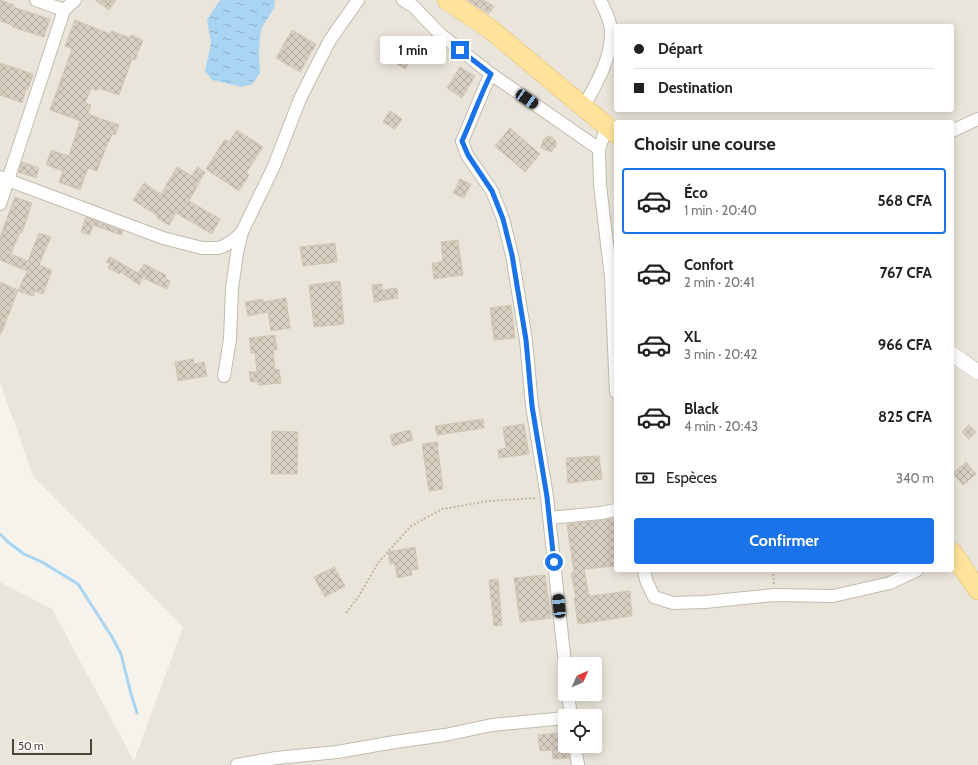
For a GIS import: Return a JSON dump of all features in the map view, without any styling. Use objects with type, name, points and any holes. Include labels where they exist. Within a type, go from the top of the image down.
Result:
[{"type":"main road","points":[[447,0],[489,28],[612,130]]},
{"type":"main road","points":[[954,555],[978,590]]},
{"type":"street","points":[[36,0],[64,10]]},
{"type":"street","points":[[0,204],[4,178],[64,10],[75,0]]},
{"type":"street","points":[[224,376],[230,338],[232,289],[237,253],[242,232],[274,166],[300,99],[313,73],[330,40],[358,0]]},
{"type":"street","points":[[403,0],[413,6],[440,34],[491,74],[599,149]]},
{"type":"street","points":[[584,106],[602,71],[608,53],[612,31],[607,14],[600,0]]},
{"type":"street","points":[[491,74],[462,141],[468,155],[492,191],[503,219],[512,255],[524,326],[532,406],[547,497],[564,657]]},
{"type":"street","points":[[954,130],[978,119]]},
{"type":"street","points":[[612,130],[599,149],[600,185],[611,277],[614,346]]},
{"type":"street","points":[[4,178],[163,238],[202,248],[218,248],[224,246],[235,239],[242,232]]},
{"type":"street","points":[[954,355],[978,372]]},
{"type":"street","points":[[549,518],[614,510]]},
{"type":"street","points":[[644,572],[646,580],[654,597],[673,603],[705,602],[774,595],[833,596],[890,583],[913,572]]},
{"type":"street","points":[[237,765],[276,758],[337,752],[445,735],[492,725],[558,719]]},
{"type":"street","points":[[576,753],[578,765]]},
{"type":"path","points":[[346,613],[359,596],[378,562],[411,526],[442,509],[490,501],[547,497]]},
{"type":"path","points":[[772,572],[774,595]]},
{"type":"shaded area","points":[[0,0],[978,0],[978,765],[0,765],[0,582],[52,609],[134,761],[183,627],[33,476],[0,382]]},
{"type":"water","points":[[220,0],[275,0],[274,8],[261,29],[259,50],[260,73],[252,84],[242,87],[212,80],[205,71],[211,43],[207,20]]},
{"type":"building","points":[[0,0],[14,5],[13,7],[50,19],[44,37],[12,27],[13,25],[0,21]]},
{"type":"building","points":[[95,0],[116,0],[109,10]]},
{"type":"building","points":[[467,0],[484,0],[494,6],[489,14]]},
{"type":"building","points":[[75,20],[110,34],[112,31],[130,38],[131,35],[143,40],[135,60],[132,59],[119,95],[98,88],[97,91],[91,88],[85,103],[91,105],[88,114],[119,125],[115,135],[112,134],[108,142],[97,171],[88,168],[80,190],[59,182],[63,171],[46,165],[51,150],[69,156],[80,121],[50,110],[72,49],[65,46]]},
{"type":"building","points":[[292,30],[316,44],[300,72],[276,58]]},
{"type":"building","points":[[395,39],[416,51],[405,69],[385,57]]},
{"type":"building","points":[[0,63],[33,74],[28,90],[26,89],[22,103],[0,95]]},
{"type":"building","points":[[460,67],[475,76],[462,98],[447,88]]},
{"type":"building","points":[[390,111],[402,119],[395,129],[383,122]]},
{"type":"building","points":[[510,128],[540,154],[525,172],[495,146]]},
{"type":"building","points":[[237,130],[263,147],[246,173],[249,175],[239,191],[206,169],[225,139],[229,142]]},
{"type":"building","points":[[547,136],[552,137],[556,141],[556,146],[551,152],[541,148],[543,140]]},
{"type":"building","points":[[22,162],[39,168],[36,178],[18,172]]},
{"type":"building","points":[[177,167],[192,176],[197,167],[205,172],[189,201],[220,219],[212,234],[176,213],[169,225],[133,200],[144,183],[161,194]]},
{"type":"building","points":[[460,179],[471,184],[464,198],[453,193]]},
{"type":"building","points":[[15,197],[32,203],[22,233],[20,232],[11,254],[28,261],[39,233],[51,237],[39,265],[52,270],[43,294],[35,291],[33,296],[18,291],[27,271],[0,260],[0,237]]},
{"type":"building","points":[[86,217],[123,231],[121,235],[93,225],[90,235],[81,232]]},
{"type":"building","points":[[458,240],[463,275],[434,279],[432,263],[443,262],[441,242]]},
{"type":"building","points":[[335,243],[337,262],[303,266],[300,247]]},
{"type":"building","points":[[110,257],[138,273],[144,264],[166,275],[165,278],[170,281],[167,289],[143,278],[139,285],[121,272],[119,274],[108,268],[110,265],[106,262]]},
{"type":"building","points":[[340,281],[344,324],[314,327],[309,285]]},
{"type":"building","points":[[0,282],[18,290],[1,334],[0,334]]},
{"type":"building","points":[[382,284],[382,290],[397,288],[398,298],[374,302],[372,285]]},
{"type":"building","points":[[286,298],[290,328],[271,331],[268,312],[248,316],[245,302],[263,299],[263,302]]},
{"type":"building","points":[[511,305],[515,338],[494,340],[490,308]]},
{"type":"building","points":[[275,335],[277,350],[273,350],[275,370],[279,369],[281,383],[258,385],[258,382],[251,382],[249,372],[257,372],[255,353],[251,353],[249,338]]},
{"type":"building","points":[[193,359],[194,364],[204,362],[207,376],[178,381],[175,362]]},
{"type":"building","points":[[483,419],[484,428],[437,435],[435,426]]},
{"type":"building","points":[[524,424],[529,454],[499,458],[498,450],[506,448],[503,427]]},
{"type":"building","points":[[969,425],[976,432],[969,439],[962,432]]},
{"type":"building","points":[[410,430],[413,440],[393,446],[390,435]]},
{"type":"building","points":[[272,431],[298,432],[297,474],[271,474]]},
{"type":"building","points":[[437,442],[443,489],[429,491],[422,444]]},
{"type":"building","points":[[599,456],[602,479],[568,483],[566,458]]},
{"type":"building","points":[[966,462],[976,474],[963,485],[954,472]]},
{"type":"building","points":[[614,518],[614,566],[584,569],[589,596],[630,591],[632,616],[578,624],[574,598],[576,598],[571,573],[574,573],[567,524]]},
{"type":"building","points":[[415,547],[418,569],[411,570],[412,575],[397,578],[395,564],[390,564],[388,552]]},
{"type":"building","points":[[334,567],[345,586],[325,597],[314,577]]},
{"type":"building","points":[[545,575],[551,618],[520,622],[514,578]]},
{"type":"building","points":[[498,579],[502,625],[494,626],[489,580]]},
{"type":"building","points":[[558,733],[558,753],[569,753],[569,758],[553,759],[552,750],[540,751],[538,735]]},
{"type":"waterway","points":[[0,534],[24,554],[42,562],[78,584],[112,637],[121,654],[137,713]]},
{"type":"route","points":[[460,50],[491,74],[462,141],[468,155],[492,191],[503,219],[512,255],[526,340],[532,406],[540,446],[554,562]]}]
